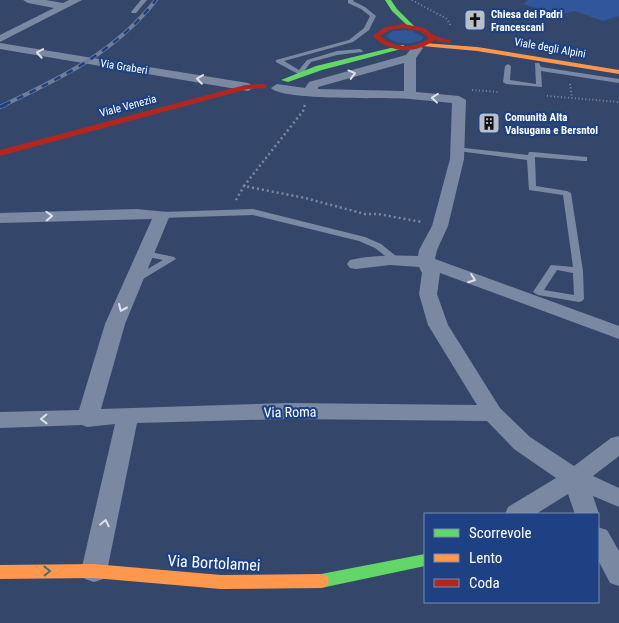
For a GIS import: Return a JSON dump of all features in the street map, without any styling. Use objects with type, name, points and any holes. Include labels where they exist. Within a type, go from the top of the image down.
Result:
[{"type":"main road","points":[[368,0],[391,5],[412,27]]},
{"type":"main road","points":[[388,28],[391,5]]},
{"type":"main road","points":[[412,27],[430,32],[433,38],[477,49],[421,46],[402,47],[384,44],[376,34],[388,28],[412,27]]},
{"type":"main road","points":[[421,46],[430,42],[433,38]]},
{"type":"main road","name":"Viale Venezia","points":[[319,68],[360,52],[379,40]]},
{"type":"main road","name":"Viale Venezia","points":[[0,153],[402,47]]},
{"type":"main road","name":"Viale degli Alpini","points":[[477,49],[537,64],[619,72]]},
{"type":"main road","name":"Via Bortolamei","points":[[0,572],[94,571],[221,582],[319,581],[423,561]]},
{"type":"street","points":[[28,0],[63,6]]},
{"type":"street","points":[[0,39],[77,0]]},
{"type":"street","name":"Via Graberi","points":[[0,46],[248,87]]},
{"type":"street","points":[[308,98],[313,85],[410,58],[421,46]]},
{"type":"street","points":[[410,58],[410,95]]},
{"type":"street","points":[[273,82],[308,98],[410,95],[459,100],[458,159],[440,226],[428,250],[426,262],[431,273],[428,294],[438,325],[492,413],[522,443],[574,478],[619,498]]},
{"type":"street","points":[[0,218],[136,214],[162,216],[115,324],[87,419]]},
{"type":"street","points":[[356,264],[396,260],[426,262],[619,333]]},
{"type":"street","name":"Via Roma","points":[[0,420],[87,419],[288,411],[492,413]]},
{"type":"street","points":[[94,571],[128,416]]},
{"type":"street","points":[[518,513],[574,478],[619,444]]},
{"type":"street","points":[[574,478],[587,513]]},
{"type":"street","points":[[599,539],[619,576]]},
{"type":"lane","points":[[134,12],[144,0]]},
{"type":"lane","points":[[351,0],[350,2],[364,8],[373,16],[367,29],[351,41],[278,61],[300,73],[309,61],[337,54],[360,52]]},
{"type":"lane","points":[[508,66],[506,82],[540,86],[537,64],[619,81]]},
{"type":"lane","points":[[458,149],[571,162],[576,165]]},
{"type":"lane","points":[[578,271],[554,266],[538,292],[579,299],[578,271],[566,193],[532,188],[531,158],[532,154],[584,159]]},
{"type":"lane","points":[[162,216],[252,212],[362,239],[378,246],[396,260]]},
{"type":"lane","points":[[134,281],[171,258],[146,254]]},
{"type":"path","points":[[308,98],[298,118],[244,186],[305,198],[365,214],[402,218],[440,226]]},
{"type":"path","points":[[572,98],[619,102]]},
{"type":"shaded area","points":[[528,0],[619,0],[619,16],[603,21],[575,11],[558,15],[523,4]]},
{"type":"shaded area","points":[[410,30],[423,37],[423,39],[404,43],[394,41],[386,36],[393,31]]},
{"type":"railway","points":[[4,105],[87,62],[123,34],[156,0]]},
{"type":"railway","points":[[0,107],[7,104]]},
{"type":"traffic: fast","points":[[388,0],[394,10],[412,27]]},
{"type":"traffic: fast","points":[[285,80],[319,68],[403,47]]},
{"type":"traffic: fast","points":[[321,581],[424,560]]},
{"type":"traffic: slow","points":[[424,45],[477,49],[619,72]]},
{"type":"traffic: slow","points":[[0,572],[94,571],[221,582],[321,581]]},
{"type":"traffic: jam","points":[[433,38],[420,46],[404,48],[388,45],[376,36],[387,28],[404,26],[422,29],[433,38],[449,41]]},
{"type":"traffic: jam","points":[[0,153],[248,87],[263,86]]},
{"type":"place","name":"Chiesa dei Padri Francescani","points":[[475,20]]},
{"type":"place","name":"Comunità Alta Valsugana e Bersntol","points":[[489,123]]}]
